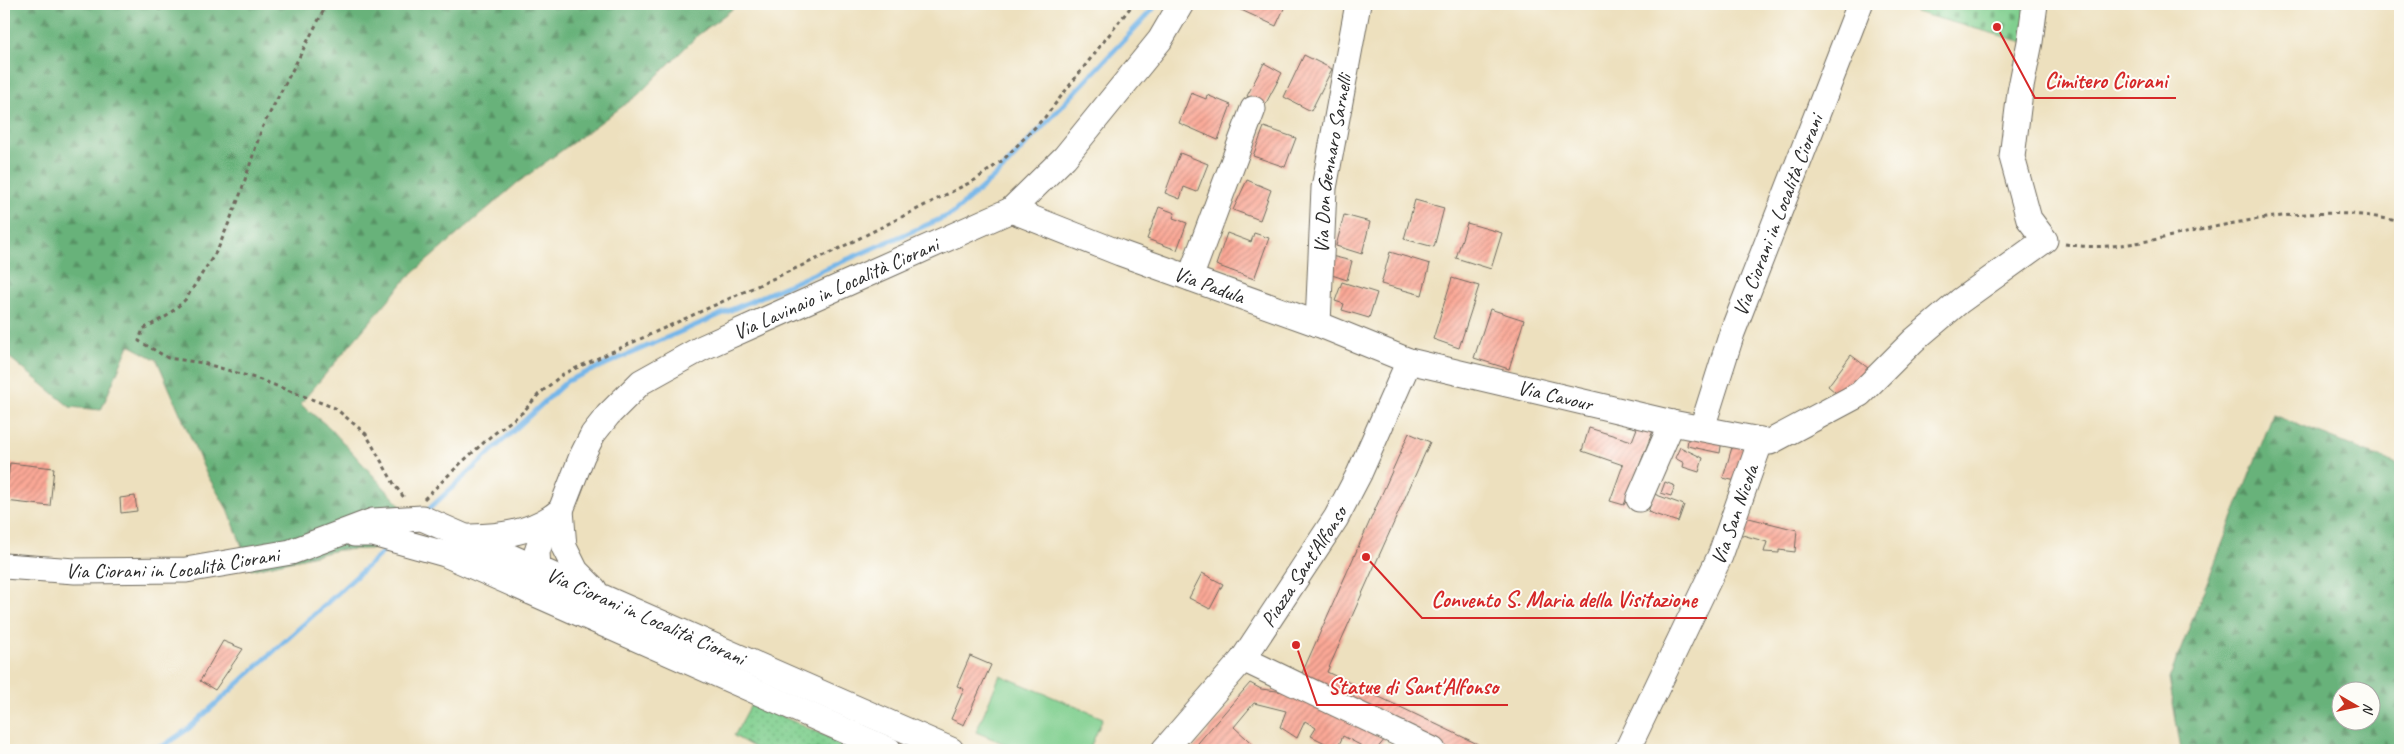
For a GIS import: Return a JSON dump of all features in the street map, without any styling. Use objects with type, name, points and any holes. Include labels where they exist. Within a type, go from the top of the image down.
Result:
[{"type":"street","name":"Via Lavinaio in Località Ciorani","points":[[534,580],[537,552],[542,537],[559,516],[582,456],[593,434],[608,415],[641,382],[702,348],[1011,210],[1065,157],[1160,40],[1181,4]]},
{"type":"street","name":"Via Don Gennaro Sarnelli","points":[[1318,324],[1324,188],[1358,4]]},
{"type":"street","name":"Via Ciorani in Località Ciorani","points":[[1702,428],[1732,333],[1860,4]]},
{"type":"street","points":[[1761,440],[1770,442],[1860,394],[1914,340],[1960,301],[2045,240],[2029,219],[2012,157],[2020,92],[2035,4]]},
{"type":"street","points":[[1190,278],[1253,109]]},
{"type":"street","name":"Via Padula","points":[[1011,210],[1120,253],[1318,324],[1409,361]]},
{"type":"street","name":"Via Cavour","points":[[1409,361],[1672,423],[1761,440]]},
{"type":"street","name":"Piazza Sant'Alfonso","points":[[1164,750],[1243,659],[1336,518],[1359,474],[1409,361]]},
{"type":"street","points":[[1639,499],[1672,423]]},
{"type":"street","name":"Via San Nicola","points":[[1627,750],[1720,556],[1761,440]]},
{"type":"street","points":[[467,537],[504,536],[526,531],[559,516],[564,547],[576,571],[600,596]]},
{"type":"street","name":"Via Ciorani in Località Ciorani","points":[[4,566],[75,571],[186,570],[291,552],[336,533],[373,522],[422,518],[467,537],[534,580],[889,750]]},
{"type":"street","name":"Via Ciorani in Località Ciorani","points":[[336,533],[373,534],[534,580],[600,596],[951,750]]},
{"type":"street","points":[[1243,659],[1433,750]]},
{"type":"path","points":[[152,4],[159,9],[200,4]]},
{"type":"path","points":[[327,4],[262,128],[239,198],[218,249],[185,300],[167,316],[143,329],[139,341],[168,358],[222,368],[335,408],[366,434],[394,484],[407,501],[408,519]]},
{"type":"path","points":[[408,519],[426,496],[461,463],[491,436],[523,412],[539,394],[563,374],[895,222],[975,180],[1003,160],[1045,117],[1133,4]]},
{"type":"path","points":[[2045,240],[2078,246],[2127,245],[2253,219],[2321,214],[2372,214],[2400,222]]},
{"type":"green space","points":[[4,4],[739,4],[698,35],[638,95],[517,183],[407,278],[300,404],[330,428],[400,505],[393,548],[337,550],[251,570],[229,512],[206,473],[157,360],[129,345],[101,410],[70,407],[4,353]]},
{"type":"green space","points":[[1918,4],[2029,4],[2024,42],[1915,12]]},
{"type":"green space","points":[[2273,415],[2400,465],[2400,750],[2181,750],[2169,679]]},
{"type":"green space","points":[[1000,675],[1103,718],[1089,750],[1020,750],[976,732]]},
{"type":"green space","points":[[752,703],[857,750],[759,750],[734,736]]},
{"type":"building","points":[[1228,4],[1286,4],[1276,26]]},
{"type":"building","points":[[1304,55],[1332,69],[1311,111],[1284,97]]},
{"type":"building","points":[[1264,63],[1282,73],[1265,105],[1247,96]]},
{"type":"building","points":[[1191,93],[1206,99],[1207,95],[1231,105],[1218,140],[1179,123]]},
{"type":"building","points":[[1264,127],[1296,138],[1285,167],[1253,156]]},
{"type":"building","points":[[1180,153],[1208,164],[1197,192],[1184,187],[1180,199],[1165,193]]},
{"type":"building","points":[[1247,180],[1271,190],[1260,220],[1233,210]]},
{"type":"building","points":[[1415,200],[1444,208],[1434,247],[1404,239]]},
{"type":"building","points":[[1159,207],[1175,213],[1173,218],[1187,223],[1177,250],[1147,239]]},
{"type":"building","points":[[1344,215],[1370,222],[1362,254],[1336,246]]},
{"type":"building","points":[[1467,223],[1502,233],[1491,269],[1456,258]]},
{"type":"building","points":[[1227,233],[1251,242],[1254,233],[1269,238],[1254,279],[1216,265]]},
{"type":"building","points":[[1390,252],[1430,264],[1422,295],[1381,284]]},
{"type":"building","points":[[1331,256],[1352,261],[1347,280],[1329,274]]},
{"type":"building","points":[[1452,278],[1479,286],[1459,348],[1433,339]]},
{"type":"building","points":[[1342,282],[1377,293],[1369,318],[1342,310],[1344,304],[1335,301]]},
{"type":"building","points":[[1490,309],[1524,320],[1509,369],[1474,358]]},
{"type":"building","points":[[1851,355],[1868,368],[1843,399],[1828,386]]},
{"type":"building","points":[[1639,423],[1654,428],[1624,505],[1610,501],[1623,465],[1582,451],[1589,428],[1632,441]]},
{"type":"building","points":[[1409,433],[1430,442],[1327,672],[1490,750],[1447,750],[1299,680]]},
{"type":"building","points":[[1689,433],[1722,440],[1720,453],[1687,446]]},
{"type":"building","points":[[1733,444],[1749,450],[1740,482],[1723,478]]},
{"type":"building","points":[[1680,447],[1703,458],[1699,472],[1683,467],[1684,463],[1675,458]]},
{"type":"building","points":[[10,463],[54,468],[50,506],[5,501]]},
{"type":"building","points":[[1665,482],[1675,486],[1671,496],[1661,493]]},
{"type":"building","points":[[1654,494],[1684,505],[1678,522],[1648,512]]},
{"type":"building","points":[[135,496],[137,511],[121,513],[120,498]]},
{"type":"building","points":[[1745,517],[1797,530],[1795,552],[1779,550],[1779,553],[1764,552],[1767,542],[1739,534]]},
{"type":"building","points":[[1202,573],[1223,584],[1210,609],[1189,598]]},
{"type":"building","points":[[223,641],[243,649],[215,690],[200,681]]},
{"type":"building","points":[[970,656],[991,665],[964,725],[951,719],[964,689],[957,686]]},
{"type":"building","points":[[1250,683],[1261,689],[1293,693],[1385,739],[1376,750],[1359,750],[1362,746],[1343,736],[1337,749],[1311,736],[1316,728],[1305,721],[1297,738],[1280,727],[1286,711],[1254,703],[1234,727],[1259,750],[1192,750]]},
{"type":"waterway","points":[[428,510],[567,381],[952,214],[1002,170],[1153,9],[1154,4]]},
{"type":"waterway","points":[[149,750],[163,746],[188,729],[383,552]]},
{"type":"place","name":"Cimitero Ciorani","points":[[1997,27]]},
{"type":"place","name":"Convento S. Maria della Visitazione","points":[[1366,557]]},
{"type":"place","name":"Statue di Sant'Alfonso","points":[[1296,645]]}]
